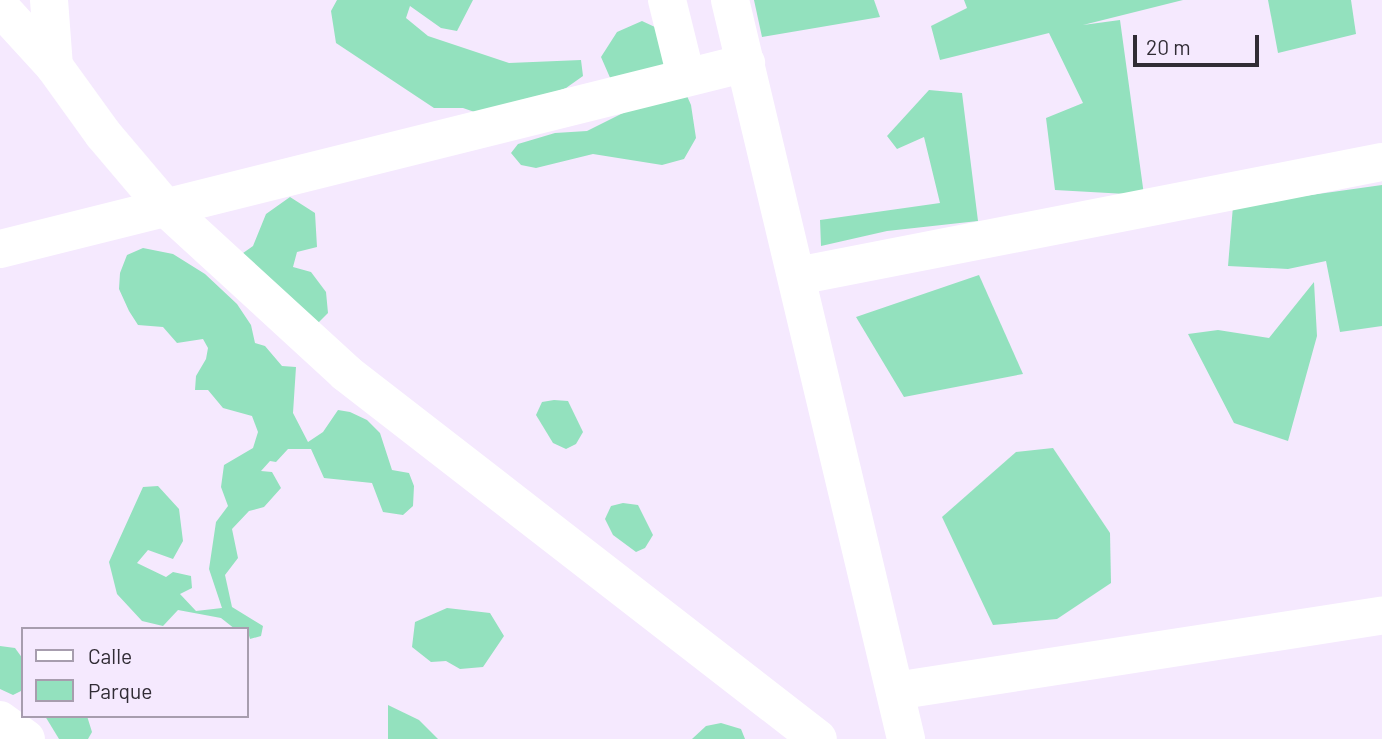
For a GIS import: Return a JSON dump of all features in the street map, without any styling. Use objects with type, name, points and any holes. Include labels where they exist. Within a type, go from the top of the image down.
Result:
[{"type":"street","points":[[49,0],[54,66]]},
{"type":"street","points":[[667,0],[686,76]]},
{"type":"street","points":[[730,0],[906,739]]},
{"type":"street","points":[[0,7],[54,66],[103,134],[164,206],[346,373],[818,739]]},
{"type":"street","points":[[0,249],[746,63]]},
{"type":"street","points":[[797,275],[1382,162]]},
{"type":"street","points":[[895,691],[1382,616]]},
{"type":"street","points":[[0,720],[26,739]]},
{"type":"green space","points":[[337,0],[473,0],[457,31],[441,28],[410,6],[406,18],[428,36],[509,63],[581,60],[583,76],[566,88],[489,117],[463,108],[434,108],[336,43],[331,11]]},
{"type":"green space","points":[[754,0],[874,0],[880,17],[762,37]]},
{"type":"green space","points":[[964,0],[1183,0],[1083,25],[1120,20],[1144,195],[1055,190],[1046,118],[1083,103],[1049,33],[940,60],[931,26],[967,8]]},
{"type":"green space","points":[[1268,0],[1351,0],[1356,34],[1278,53]]},
{"type":"green space","points":[[642,21],[657,28],[691,105],[696,138],[684,159],[662,165],[593,154],[536,168],[521,165],[511,153],[518,144],[555,133],[587,131],[625,112],[601,57],[617,32]]},
{"type":"green space","points":[[929,90],[962,93],[978,221],[887,231],[821,246],[820,220],[940,203],[924,137],[897,149],[887,136]]},
{"type":"green space","points":[[1382,185],[1382,326],[1340,332],[1326,261],[1288,269],[1228,266],[1233,206]]},
{"type":"green space","points":[[290,197],[315,213],[317,247],[297,252],[293,267],[311,272],[326,292],[328,313],[312,329],[236,258],[253,246],[266,214]]},
{"type":"green space","points":[[143,248],[173,254],[205,274],[237,304],[251,325],[255,343],[265,346],[282,366],[296,367],[293,413],[308,442],[323,432],[338,410],[350,412],[367,420],[380,433],[392,470],[409,473],[414,486],[413,506],[403,515],[383,512],[372,483],[324,478],[311,449],[288,449],[276,462],[270,461],[261,471],[272,472],[281,488],[264,507],[249,511],[232,529],[238,558],[225,575],[232,607],[263,626],[261,636],[250,639],[248,627],[232,627],[221,618],[178,610],[163,626],[142,621],[117,594],[109,562],[143,487],[158,486],[179,509],[183,541],[173,559],[148,550],[137,563],[166,577],[173,572],[191,576],[192,588],[180,594],[196,611],[222,608],[209,569],[216,522],[228,506],[221,487],[224,465],[253,448],[258,432],[252,416],[223,408],[208,390],[195,390],[196,376],[206,359],[208,348],[203,339],[177,343],[163,327],[138,325],[119,289],[120,273],[127,255]]},
{"type":"green space","points":[[979,275],[1023,374],[904,397],[856,317]]},
{"type":"green space","points":[[1314,282],[1317,336],[1288,441],[1234,423],[1188,334],[1218,330],[1269,338]]},
{"type":"green space","points":[[568,401],[583,432],[576,444],[566,449],[553,443],[536,415],[542,402]]},
{"type":"green space","points":[[1053,448],[1110,533],[1111,583],[1057,619],[993,625],[942,517],[1016,452]]},
{"type":"green space","points":[[623,503],[638,505],[653,535],[645,548],[636,552],[613,535],[605,519],[611,506]]},
{"type":"green space","points":[[447,608],[490,613],[504,636],[483,667],[460,669],[446,661],[431,662],[412,647],[415,622]]},
{"type":"green space","points":[[0,646],[15,648],[21,656],[21,691],[13,695],[0,689]]},
{"type":"green space","points":[[388,705],[419,720],[438,739],[388,739]]},
{"type":"green space","points":[[46,718],[88,718],[92,732],[88,739],[59,739]]},
{"type":"green space","points":[[721,723],[741,729],[745,739],[692,739],[706,726]]}]
